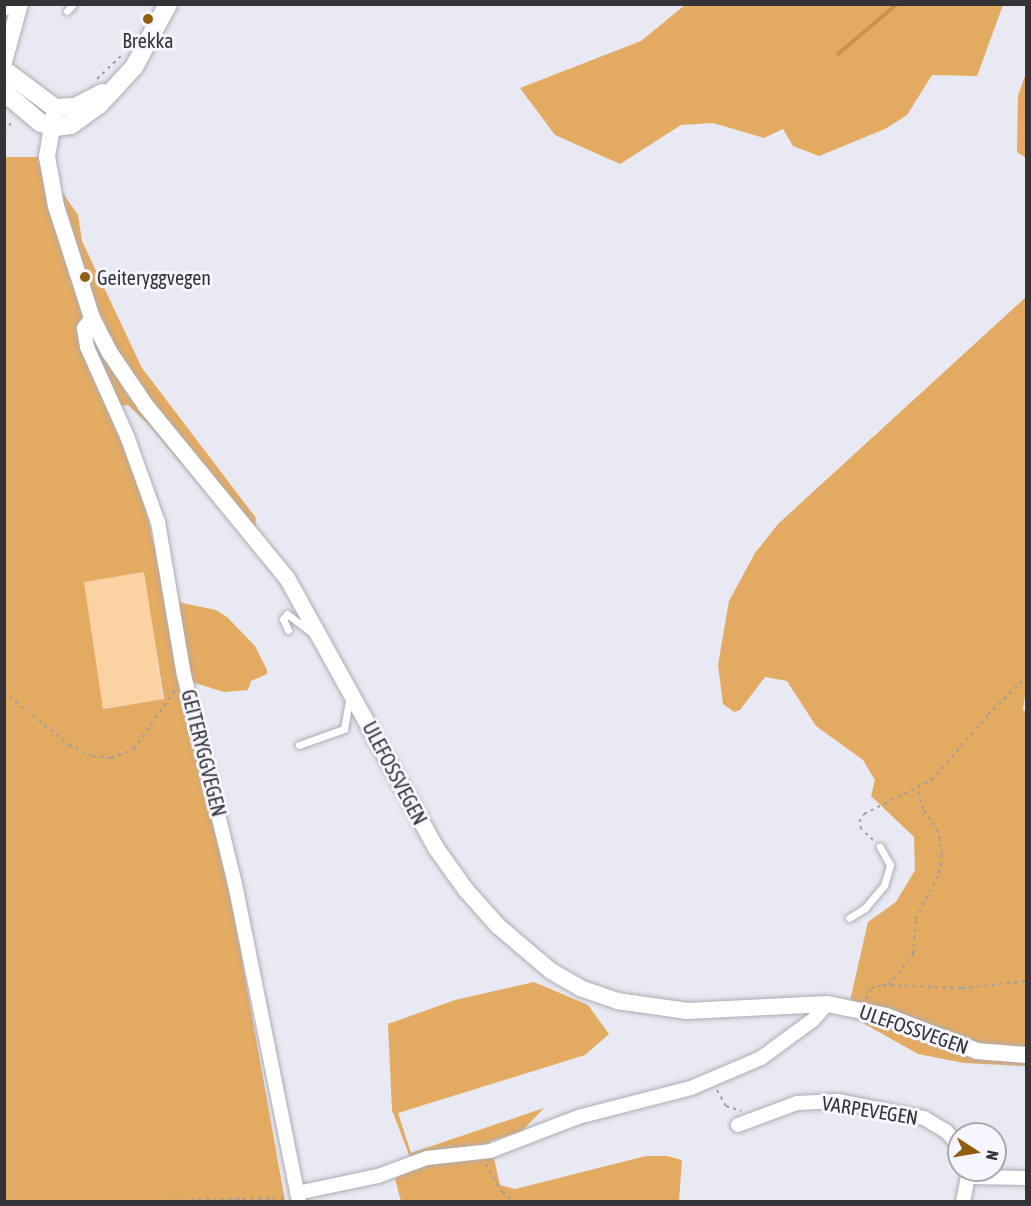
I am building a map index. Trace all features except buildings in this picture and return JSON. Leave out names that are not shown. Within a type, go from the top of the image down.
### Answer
[{"type":"main road","points":[[4,70],[55,108],[75,106],[143,55],[168,4]]},
{"type":"main road","points":[[4,92],[50,126],[80,120],[104,85]]},
{"type":"street","points":[[4,63],[20,4]]},
{"type":"street","name":"ULEFOSSVEGEN","points":[[55,108],[50,126],[48,171],[92,318],[134,390],[287,578],[320,633],[421,824],[449,867],[480,908],[551,971],[598,995],[663,1009],[827,1004],[862,1010],[977,1051],[1026,1055]]},
{"type":"street","name":"GEITERYGGVEGEN","points":[[92,318],[84,328],[87,347],[127,436],[158,522],[184,675],[236,884],[298,1197]]},
{"type":"street","points":[[298,1197],[378,1176],[427,1158],[480,1153],[578,1117],[711,1080],[745,1067],[776,1048],[820,1015],[827,1004]]},
{"type":"street","name":"VARPEVEGEN","points":[[738,1125],[764,1112],[812,1100],[865,1105],[924,1118],[947,1132]]},
{"type":"street","points":[[1007,1177],[1026,1178]]},
{"type":"street","points":[[963,1202],[967,1182]]},
{"type":"lane","points":[[67,11],[74,4]]},
{"type":"lane","points":[[288,630],[283,619],[286,614],[313,633],[320,633]]},
{"type":"lane","points":[[299,745],[344,729],[351,691]]},
{"type":"lane","points":[[849,918],[865,908],[884,885],[890,865],[887,854],[880,847]]},
{"type":"path","points":[[104,85],[127,50]]},
{"type":"path","points":[[4,131],[14,119],[22,117]]},
{"type":"path","points":[[4,692],[69,744],[93,756],[111,758],[134,749],[184,675]]},
{"type":"path","points":[[880,847],[861,828],[859,822],[864,814],[932,780],[1026,677]]},
{"type":"path","points":[[889,985],[914,954],[916,919],[939,873],[942,854],[938,832],[923,809],[918,787]]},
{"type":"path","points":[[862,1010],[872,988],[889,985],[962,988],[1026,981]]},
{"type":"path","points":[[711,1080],[726,1106],[764,1112]]},
{"type":"path","points":[[480,1153],[502,1192],[515,1202]]},
{"type":"path","points":[[100,1202],[298,1197]]},
{"type":"shaded area","points":[[685,5],[1003,5],[977,76],[932,75],[907,115],[885,129],[819,156],[793,146],[783,129],[764,138],[713,123],[681,125],[620,164],[555,135],[520,88],[641,41]]},
{"type":"shaded area","points":[[1026,73],[1026,158],[1017,152],[1018,96]]},
{"type":"shaded area","points":[[4,157],[38,157],[78,215],[82,241],[142,368],[256,518],[253,548],[148,424],[128,405],[106,407],[131,464],[147,514],[162,581],[169,593],[182,603],[216,610],[227,617],[255,646],[267,670],[267,674],[251,681],[248,690],[224,692],[192,682],[183,686],[182,694],[232,904],[285,1201],[5,1202]],"holes":[[[144,572],[164,699],[103,709],[84,582]]]},
{"type":"shaded area","points":[[1026,297],[1026,688],[1023,710],[1026,712],[1026,1066],[964,1063],[918,1054],[847,1014],[868,922],[896,902],[915,870],[914,837],[871,796],[875,780],[863,760],[816,726],[787,681],[765,677],[740,710],[734,712],[723,704],[718,665],[729,601],[755,553],[778,524]]},
{"type":"shaded area","points":[[145,572],[163,700],[101,709],[83,581]]},
{"type":"shaded area","points":[[534,982],[588,1005],[609,1034],[585,1055],[398,1113],[411,1153],[544,1108],[522,1131],[490,1141],[500,1185],[515,1189],[646,1156],[667,1156],[682,1160],[679,1201],[401,1201],[395,1179],[413,1165],[392,1110],[388,1024],[455,1000]]},
{"type":"waterway","points":[[838,54],[897,4]]},
{"type":"place","name":"Brekka","points":[[148,19]]},
{"type":"place","name":"Geiteryggvegen","points":[[85,277]]}]
